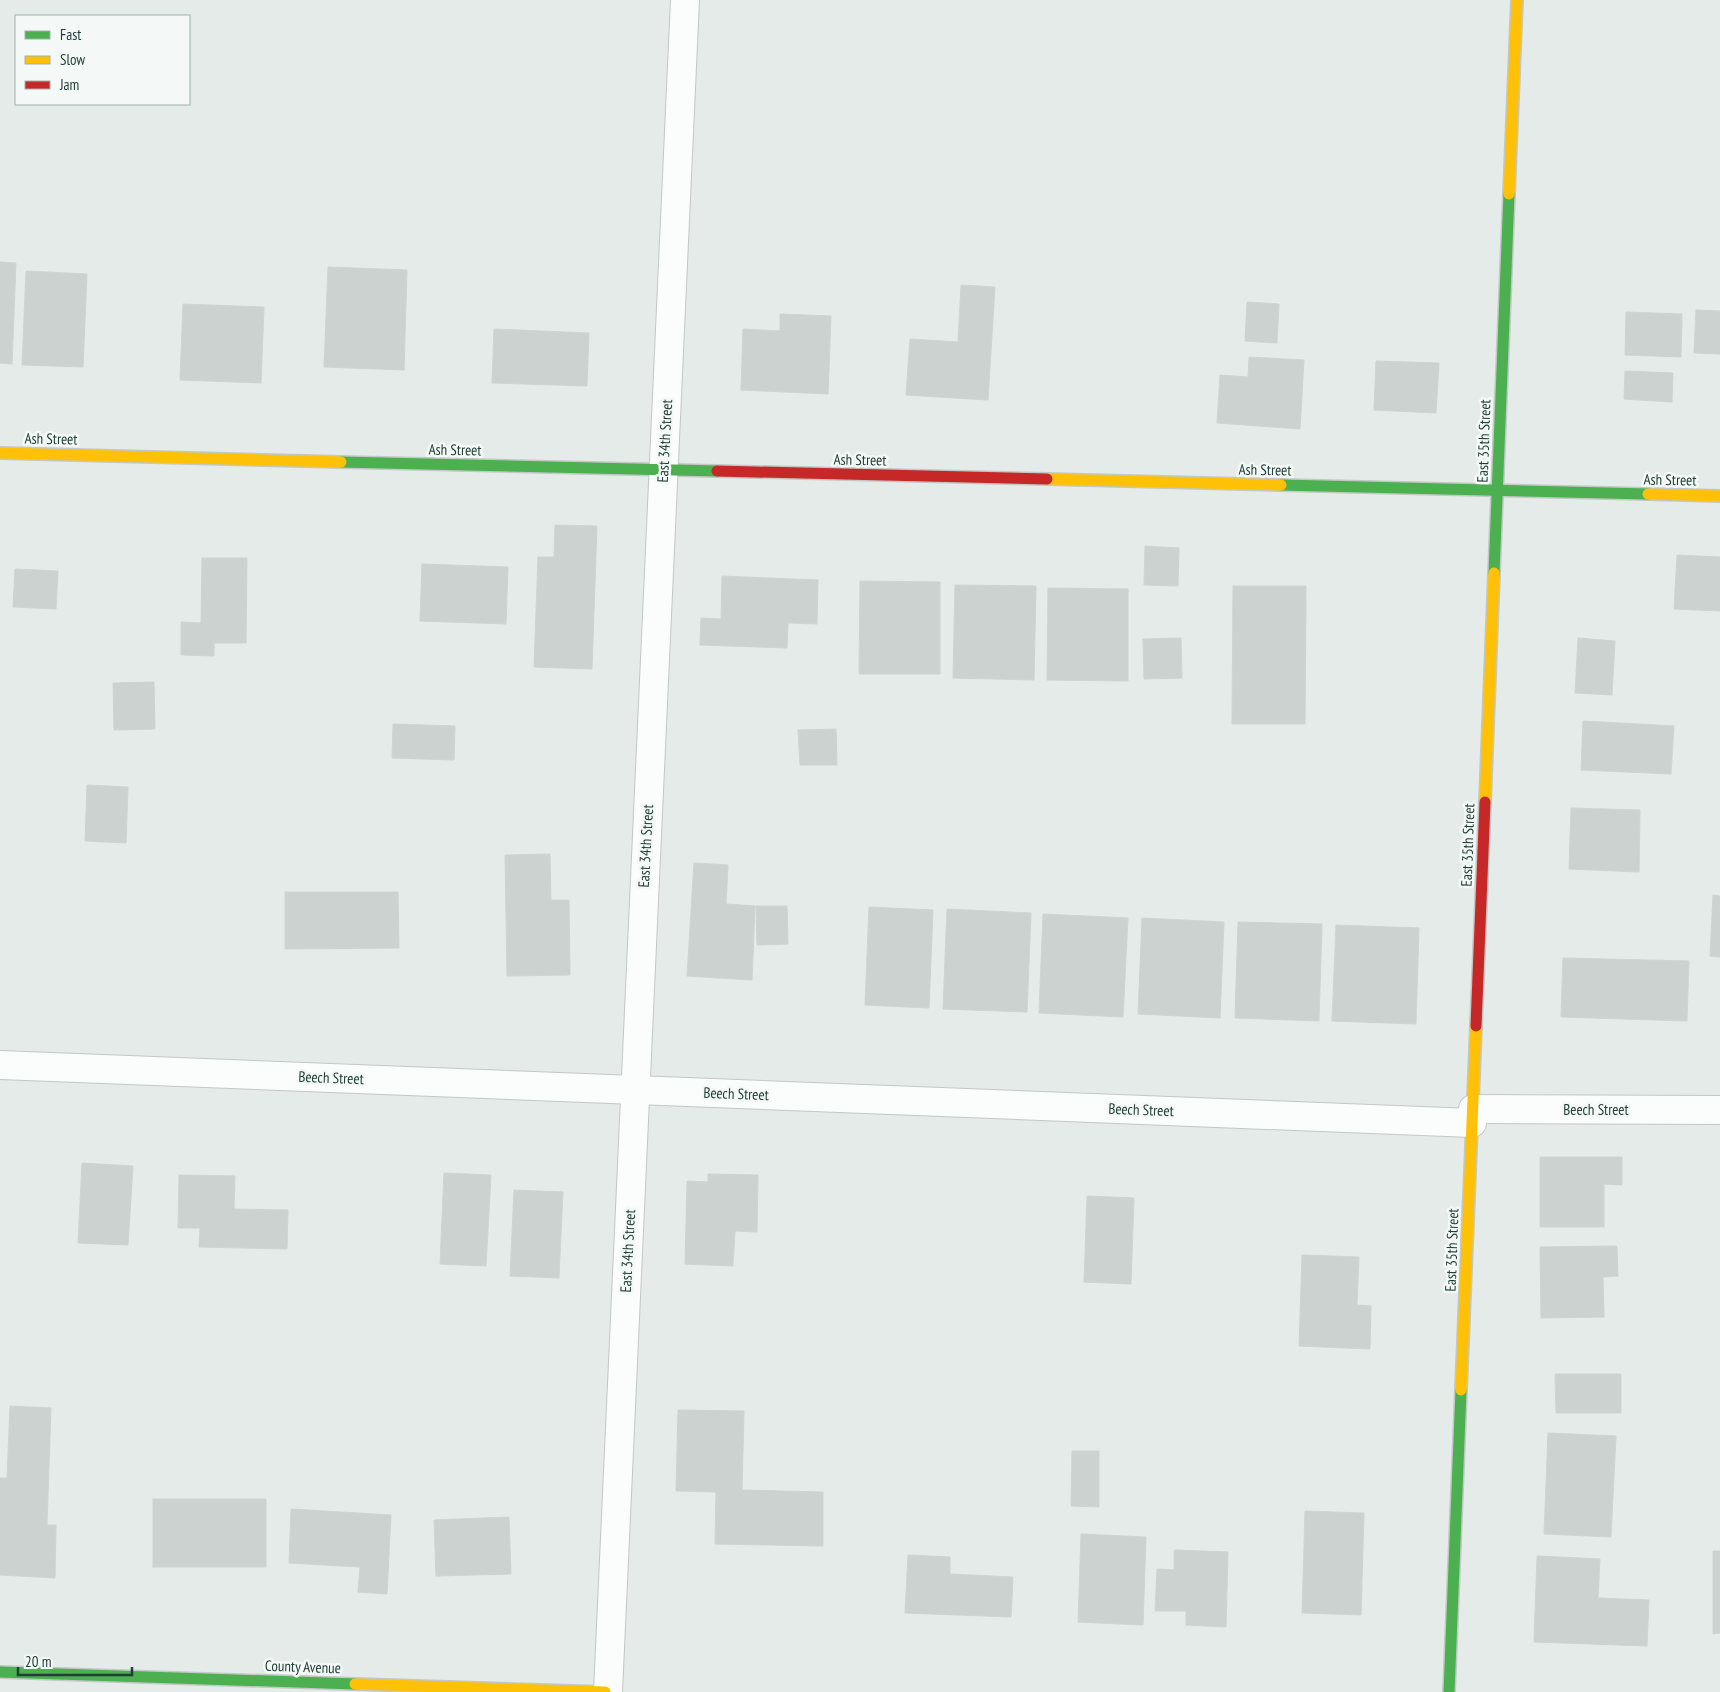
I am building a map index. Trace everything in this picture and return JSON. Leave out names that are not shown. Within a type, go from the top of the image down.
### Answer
[{"type":"street","name":"East 34th Street","points":[[606,1692],[685,0]]},
{"type":"street","name":"East 35th Street","points":[[1450,1692],[1517,0]]},
{"type":"street","name":"Ash Street","points":[[0,453],[1720,496]]},
{"type":"street","name":"Beech Street","points":[[0,1065],[635,1090],[1473,1116],[1720,1110]]},
{"type":"street","name":"County Avenue","points":[[0,1672],[606,1692]]},
{"type":"building","points":[[0,262],[16,263],[12,364],[0,363]]},
{"type":"building","points":[[328,267],[407,270],[404,370],[324,367]]},
{"type":"building","points":[[26,271],[87,274],[83,367],[22,365]]},
{"type":"building","points":[[961,285],[995,287],[988,400],[906,395],[910,339],[958,342]]},
{"type":"building","points":[[1247,302],[1279,304],[1277,343],[1245,341]]},
{"type":"building","points":[[183,304],[264,307],[261,383],[180,380]]},
{"type":"building","points":[[1696,310],[1720,311],[1720,354],[1694,353]]},
{"type":"building","points":[[1626,312],[1682,314],[1681,357],[1625,355]]},
{"type":"building","points":[[780,314],[831,316],[828,394],[741,390],[743,329],[780,331]]},
{"type":"building","points":[[494,329],[589,333],[587,386],[492,383]]},
{"type":"building","points":[[1249,357],[1304,360],[1300,429],[1217,423],[1220,375],[1248,377]]},
{"type":"building","points":[[1376,361],[1439,363],[1436,413],[1374,410]]},
{"type":"building","points":[[1625,371],[1673,373],[1672,402],[1624,399]]},
{"type":"building","points":[[555,525],[597,526],[592,669],[534,667],[538,557],[554,557]]},
{"type":"building","points":[[1145,546],[1179,548],[1178,586],[1144,585]]},
{"type":"building","points":[[1677,555],[1720,557],[1720,611],[1674,609]]},
{"type":"building","points":[[202,558],[247,558],[246,643],[214,643],[214,656],[181,655],[181,622],[201,623]]},
{"type":"building","points":[[422,564],[508,567],[506,624],[420,621]]},
{"type":"building","points":[[15,569],[58,571],[56,609],[13,607]]},
{"type":"building","points":[[722,576],[818,580],[817,624],[788,623],[787,648],[700,645],[701,618],[721,619]]},
{"type":"building","points":[[860,581],[940,582],[940,674],[859,674]]},
{"type":"building","points":[[955,585],[1036,586],[1034,680],[953,678]]},
{"type":"building","points":[[1233,586],[1306,586],[1305,724],[1232,724]]},
{"type":"building","points":[[1048,588],[1128,589],[1128,681],[1047,680]]},
{"type":"building","points":[[1181,638],[1182,678],[1144,679],[1143,639]]},
{"type":"building","points":[[1578,638],[1615,641],[1612,695],[1575,693]]},
{"type":"building","points":[[154,682],[155,729],[114,730],[113,683]]},
{"type":"building","points":[[1583,721],[1674,726],[1671,774],[1581,770]]},
{"type":"building","points":[[393,724],[455,726],[454,760],[392,758]]},
{"type":"building","points":[[836,729],[837,765],[800,765],[798,730]]},
{"type":"building","points":[[87,785],[128,787],[126,843],[85,841]]},
{"type":"building","points":[[1571,808],[1640,810],[1639,872],[1569,869]]},
{"type":"building","points":[[550,854],[551,900],[569,900],[570,975],[507,976],[505,855]]},
{"type":"building","points":[[694,863],[728,865],[726,904],[755,906],[752,980],[687,976]]},
{"type":"building","points":[[285,892],[398,892],[399,948],[285,949]]},
{"type":"building","points":[[1713,895],[1720,896],[1720,957],[1710,956]]},
{"type":"building","points":[[756,906],[787,906],[788,944],[757,945]]},
{"type":"building","points":[[869,907],[933,910],[929,1008],[865,1005]]},
{"type":"building","points":[[947,909],[1031,913],[1027,1012],[943,1009]]},
{"type":"building","points":[[1043,914],[1128,918],[1123,1017],[1039,1013]]},
{"type":"building","points":[[1142,918],[1224,922],[1220,1018],[1138,1014]]},
{"type":"building","points":[[1238,922],[1322,924],[1319,1021],[1235,1018]]},
{"type":"building","points":[[1336,925],[1419,928],[1416,1024],[1332,1021]]},
{"type":"building","points":[[1563,958],[1689,961],[1687,1021],[1561,1017]]},
{"type":"building","points":[[1540,1157],[1622,1157],[1622,1185],[1604,1184],[1604,1227],[1540,1227]]},
{"type":"building","points":[[82,1163],[133,1166],[128,1245],[78,1243]]},
{"type":"building","points":[[444,1173],[491,1175],[486,1266],[440,1264]]},
{"type":"building","points":[[708,1174],[758,1175],[757,1232],[735,1231],[733,1266],[685,1264],[687,1181],[708,1182]]},
{"type":"building","points":[[179,1175],[235,1176],[234,1209],[288,1210],[287,1249],[199,1247],[200,1228],[178,1228]]},
{"type":"building","points":[[514,1190],[563,1192],[559,1278],[510,1276]]},
{"type":"building","points":[[1087,1196],[1134,1198],[1131,1284],[1084,1282]]},
{"type":"building","points":[[1617,1246],[1618,1276],[1603,1277],[1604,1317],[1541,1318],[1540,1247]]},
{"type":"building","points":[[1302,1255],[1359,1257],[1357,1305],[1371,1306],[1370,1349],[1299,1346]]},
{"type":"building","points":[[1555,1374],[1621,1374],[1621,1413],[1556,1413]]},
{"type":"building","points":[[10,1406],[51,1408],[47,1525],[56,1525],[55,1578],[0,1575],[0,1478],[7,1478]]},
{"type":"building","points":[[678,1410],[744,1411],[742,1490],[823,1492],[823,1546],[715,1544],[716,1492],[676,1491]]},
{"type":"building","points":[[1548,1433],[1616,1436],[1611,1537],[1544,1534]]},
{"type":"building","points":[[1072,1451],[1099,1451],[1099,1507],[1071,1506]]},
{"type":"building","points":[[153,1499],[266,1499],[266,1567],[153,1567]]},
{"type":"building","points":[[291,1509],[391,1515],[387,1594],[358,1592],[360,1567],[289,1563]]},
{"type":"building","points":[[1305,1511],[1364,1513],[1361,1615],[1302,1613]]},
{"type":"building","points":[[509,1517],[511,1574],[436,1576],[434,1520]]},
{"type":"building","points":[[1081,1534],[1146,1537],[1143,1625],[1078,1622]]},
{"type":"building","points":[[1174,1550],[1228,1552],[1226,1627],[1186,1625],[1186,1611],[1155,1611],[1157,1569],[1174,1570]]},
{"type":"building","points":[[1713,1551],[1720,1551],[1720,1633],[1713,1634]]},
{"type":"building","points":[[908,1555],[950,1557],[950,1574],[1013,1577],[1011,1617],[905,1613]]},
{"type":"building","points":[[1537,1556],[1600,1559],[1598,1598],[1649,1600],[1647,1646],[1534,1642]]},
{"type":"traffic: fast","points":[[1494,573],[1509,194]]},
{"type":"traffic: fast","points":[[341,462],[717,471]]},
{"type":"traffic: fast","points":[[1281,485],[1648,494]]},
{"type":"traffic: fast","points":[[1449,1692],[1461,1390]]},
{"type":"traffic: fast","points":[[0,1672],[355,1684]]},
{"type":"traffic: slow","points":[[1509,194],[1517,0]]},
{"type":"traffic: slow","points":[[0,453],[341,462]]},
{"type":"traffic: slow","points":[[1047,479],[1281,485]]},
{"type":"traffic: slow","points":[[1648,494],[1720,496]]},
{"type":"traffic: slow","points":[[1485,802],[1494,573]]},
{"type":"traffic: slow","points":[[1461,1390],[1476,1026]]},
{"type":"traffic: slow","points":[[355,1684],[605,1692]]},
{"type":"traffic: jam","points":[[717,471],[1047,479]]},
{"type":"traffic: jam","points":[[1476,1026],[1485,802]]}]
